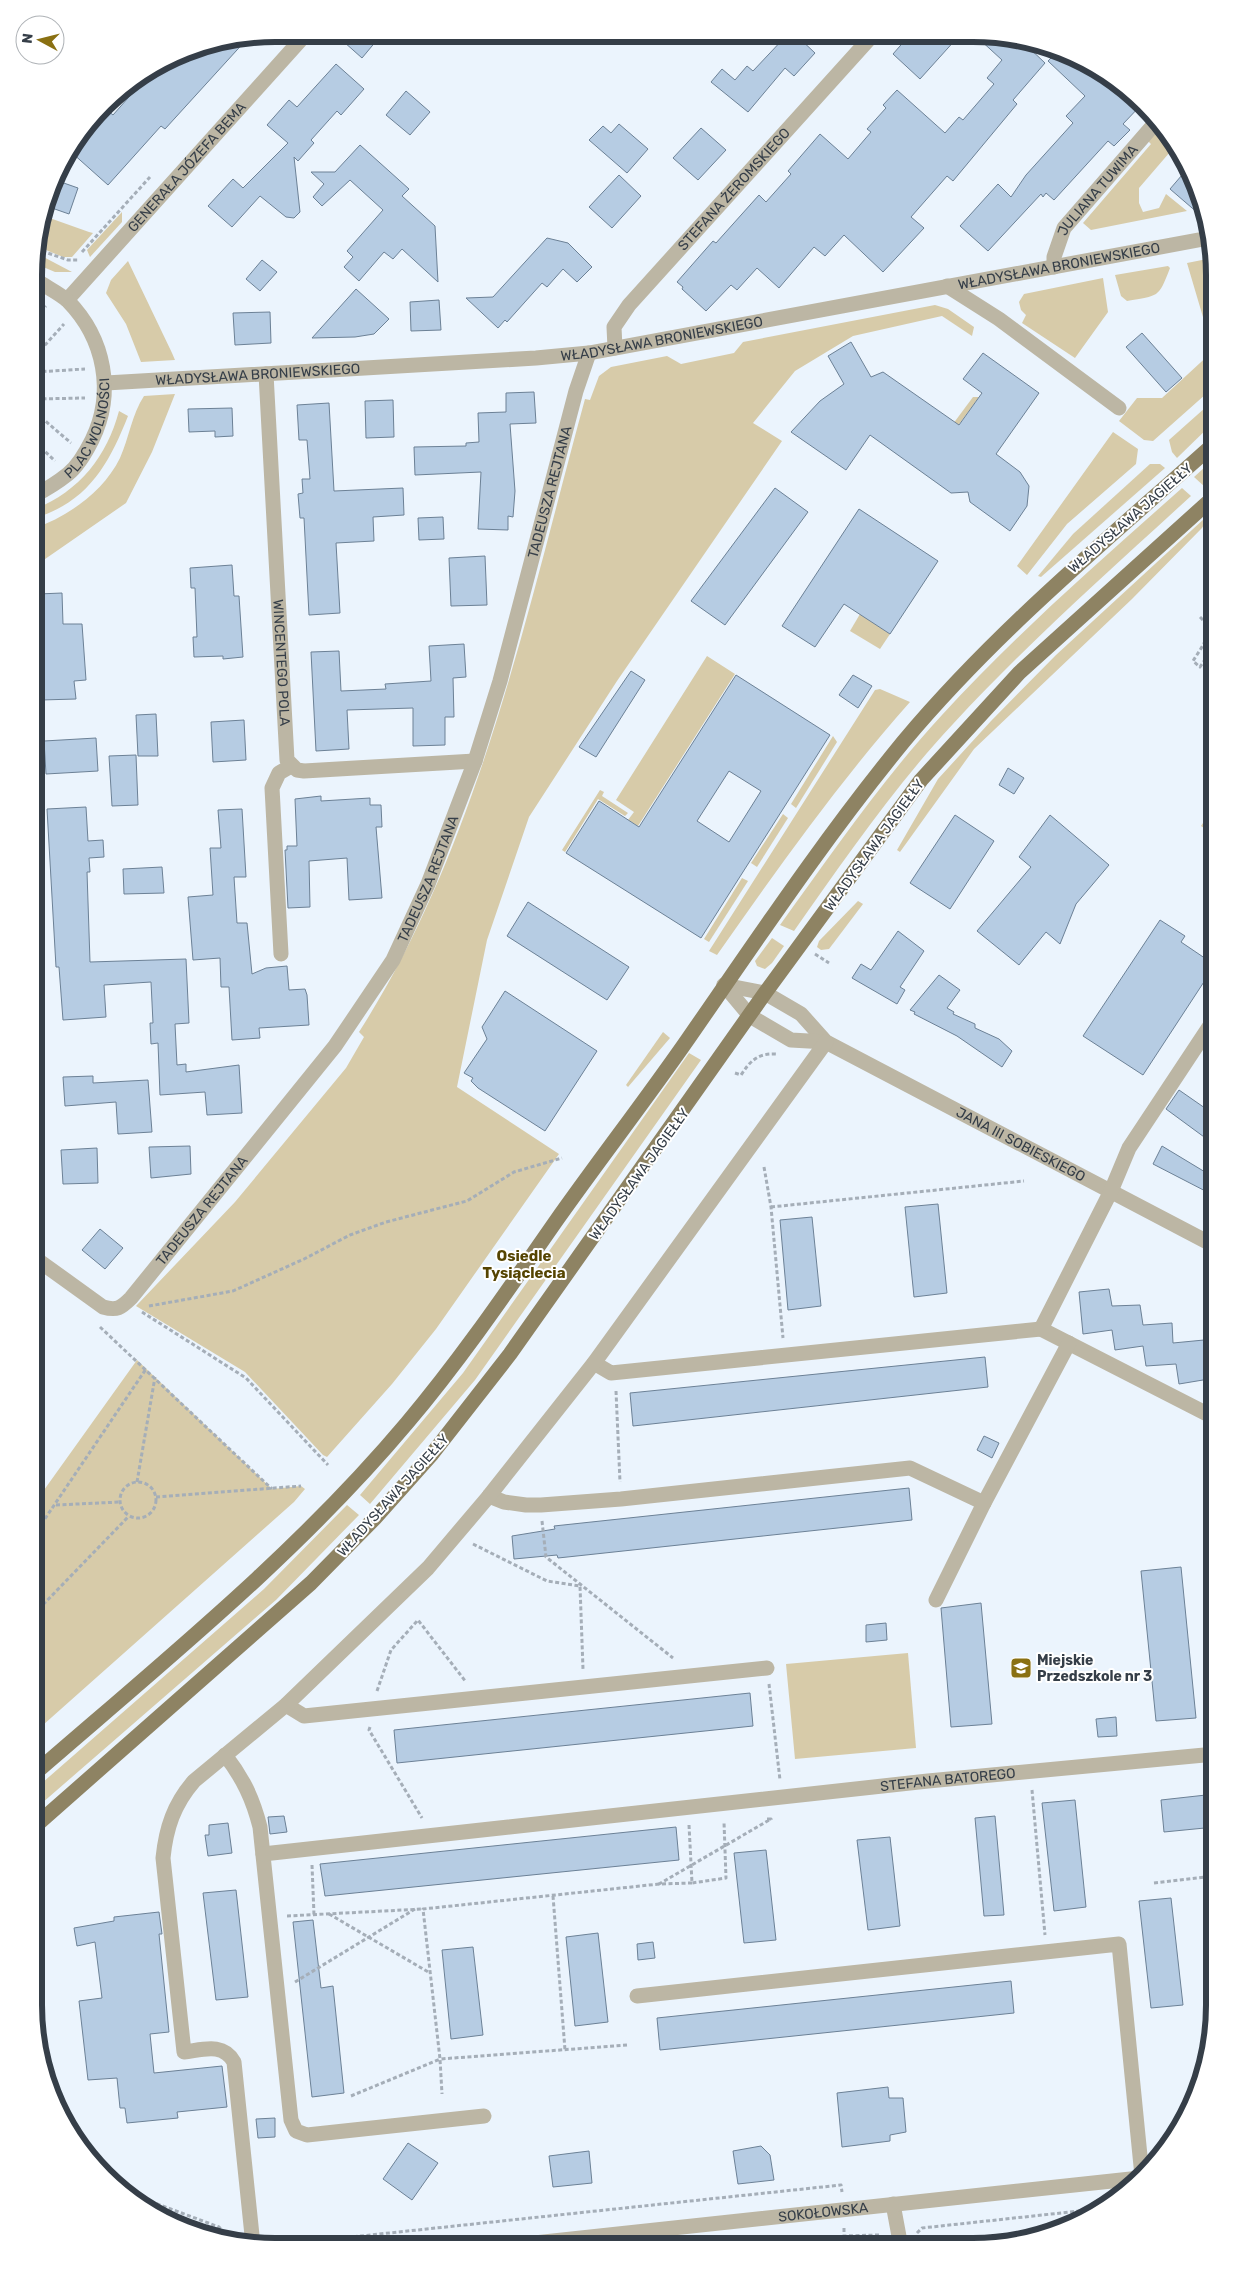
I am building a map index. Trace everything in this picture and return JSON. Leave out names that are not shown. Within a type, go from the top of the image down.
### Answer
[{"type":"main road","name":"WŁADYSŁAWA JAGIEŁŁY","points":[[42,1767],[273,1563],[327,1511],[405,1426],[478,1332],[840,823],[906,740],[940,700],[1035,602],[1206,451]]},
{"type":"main road","name":"WŁADYSŁAWA JAGIEŁŁY","points":[[42,1820],[311,1583],[401,1490],[474,1404],[505,1362],[765,993],[921,780],[966,728],[1019,673],[1206,504]]},
{"type":"street","name":"GENERAŁA JÓZEFA BEMA","points":[[67,300],[299,42]]},
{"type":"street","name":"STEFANA ŻEROMSKIEGO","points":[[615,348],[614,327],[629,305],[866,42]]},
{"type":"street","name":"JULIANA TUWIMA","points":[[1054,267],[1054,257],[1064,228],[1152,126]]},
{"type":"street","name":"WŁADYSŁAWA BRONIEWSKIEGO","points":[[106,383],[536,358],[589,352],[1204,239]]},
{"type":"street","name":"PLAC WOLNOŚCI","points":[[42,284],[67,300],[89,327],[99,351],[106,383],[105,404],[100,424],[86,451],[69,473],[42,490]]},
{"type":"street","points":[[947,286],[986,310],[1119,408]]},
{"type":"street","name":"TADEUSZA REJTANA","points":[[42,1263],[102,1307],[113,1310],[120,1308],[131,1298],[335,1046],[393,960],[428,884],[475,761],[500,681],[576,391],[589,352]]},
{"type":"street","name":"WINCENTEGO POLA","points":[[266,374],[287,760],[291,766]]},
{"type":"street","points":[[281,954],[272,788],[279,773],[291,766],[304,771],[475,761]]},
{"type":"street","name":"JANA III SOBIESKIEGO","points":[[724,985],[765,993],[801,1014],[826,1042],[1206,1241]]},
{"type":"street","name":"JANA III SOBIESKIEGO","points":[[724,985],[750,1016],[791,1040],[826,1042]]},
{"type":"street","points":[[1041,1329],[1111,1191],[1130,1148],[1206,1032]]},
{"type":"street","points":[[252,2237],[234,2062],[226,2052],[216,2048],[184,2052],[163,1858],[166,1833],[178,1802],[194,1782],[286,1705],[428,1568],[489,1496],[594,1362],[826,1042]]},
{"type":"street","points":[[594,1362],[611,1373],[615,1373],[1041,1329],[1206,1413]]},
{"type":"street","points":[[936,1600],[984,1503],[1069,1343]]},
{"type":"street","points":[[489,1496],[511,1503],[541,1505],[621,1499],[910,1468],[984,1503]]},
{"type":"street","points":[[286,1705],[304,1716],[767,1668]]},
{"type":"street","points":[[225,1755],[240,1774],[253,1799],[260,1828],[291,2120],[296,2131],[307,2135],[484,2116]]},
{"type":"street","name":"STEFANA BATOREGO","points":[[263,1854],[433,1836],[686,1813],[782,1798],[928,1781],[1206,1755]]},
{"type":"street","points":[[637,1996],[1119,1944],[1140,2168]]},
{"type":"street","name":"SOKOŁOWSKA","points":[[579,2238],[1130,2178]]},
{"type":"street","points":[[892,2204],[899,2238]]},
{"type":"path","points":[[44,252],[57,258],[71,261],[77,259],[84,263]]},
{"type":"path","points":[[42,302],[53,310]]},
{"type":"path","points":[[42,309],[47,304]]},
{"type":"path","points":[[59,317],[71,330]]},
{"type":"path","points":[[42,348],[65,323]]},
{"type":"path","points":[[42,372],[88,368],[89,377]]},
{"type":"path","points":[[88,406],[90,393]]},
{"type":"path","points":[[42,399],[89,398]]},
{"type":"path","points":[[42,418],[72,443]]},
{"type":"path","points":[[42,449],[55,461]]},
{"type":"path","points":[[1200,617],[1206,622]]},
{"type":"path","points":[[1206,639],[1193,661],[1200,667],[1206,658]]},
{"type":"path","points":[[810,951],[829,963]]},
{"type":"path","points":[[736,1072],[741,1076],[749,1064],[757,1057],[771,1054]]},
{"type":"path","points":[[143,1307],[233,1291],[350,1236],[386,1222],[467,1201],[514,1172],[562,1158]]},
{"type":"path","points":[[764,1167],[771,1207],[785,1355]]},
{"type":"path","points":[[771,1207],[1024,1180]]},
{"type":"path","points":[[135,1308],[246,1378],[328,1465]]},
{"type":"path","points":[[96,1324],[272,1489]]},
{"type":"path","points":[[42,1524],[146,1369]]},
{"type":"path","points":[[615,1373],[621,1499]]},
{"type":"path","points":[[137,1482],[155,1378]]},
{"type":"path","points":[[137,1482],[148,1484],[156,1497],[156,1503],[151,1514],[140,1518],[129,1516],[120,1502],[120,1496],[126,1486],[137,1482]]},
{"type":"path","points":[[156,1497],[301,1486]]},
{"type":"path","points":[[55,1505],[120,1502]]},
{"type":"path","points":[[541,1505],[546,1557],[695,1676]]},
{"type":"path","points":[[42,1606],[129,1516]]},
{"type":"path","points":[[470,1542],[547,1581],[580,1586]]},
{"type":"path","points":[[580,1586],[584,1687]]},
{"type":"path","points":[[433,1836],[369,1730],[391,1650],[418,1620],[479,1698]]},
{"type":"path","points":[[767,1668],[782,1798]]},
{"type":"path","points":[[1023,1791],[1033,1790],[1046,1952]]},
{"type":"path","points":[[686,1813],[692,1883]]},
{"type":"path","points":[[270,1917],[423,1909],[659,1884],[692,1883],[726,1878],[724,1816]]},
{"type":"path","points":[[659,1884],[777,1817]]},
{"type":"path","points":[[762,1818],[771,1819]]},
{"type":"path","points":[[311,1849],[314,1914]]},
{"type":"path","points":[[1154,1883],[1206,1877]]},
{"type":"path","points":[[552,1896],[565,2050]]},
{"type":"path","points":[[278,1993],[415,1909]]},
{"type":"path","points":[[423,1909],[442,2094]]},
{"type":"path","points":[[328,1914],[430,1973]]},
{"type":"path","points":[[351,2096],[440,2060],[627,2045]]},
{"type":"path","points":[[342,2238],[842,2185]]},
{"type":"path","points":[[149,2201],[218,2227],[223,2233]]},
{"type":"path","points":[[916,2235],[922,2228],[1083,2211]]},
{"type":"path","points":[[844,2225],[844,2236],[878,2234],[882,2238]]},
{"type":"shaded area","points":[[1156,131],[1170,152],[1139,188],[1139,203],[1143,212],[1159,208],[1166,194],[1187,211],[1091,230],[1083,223],[1151,144],[1148,141]]},
{"type":"shaded area","points":[[122,212],[122,222],[90,257],[87,250]]},
{"type":"shaded area","points":[[49,218],[93,233],[72,257],[63,257],[44,249]]},
{"type":"shaded area","points":[[43,257],[72,272],[55,272],[43,267]]},
{"type":"shaded area","points":[[1206,259],[1206,327],[1187,263]]},
{"type":"shaded area","points":[[128,261],[175,360],[141,362],[126,324],[106,293],[111,280]]},
{"type":"shaded area","points":[[1168,266],[1170,268],[1163,285],[1156,294],[1146,298],[1127,301],[1121,296],[1115,275]]},
{"type":"shaded area","points":[[1103,278],[1108,312],[1075,358],[1022,323],[1026,315],[1021,310],[1019,302],[1024,294]]},
{"type":"shaded area","points":[[935,305],[948,309],[974,327],[972,336],[942,316],[853,336],[795,371],[753,423],[782,441],[617,681],[529,817],[487,940],[457,1087],[559,1154],[436,1329],[392,1384],[327,1457],[323,1455],[245,1372],[136,1306],[235,1202],[346,1068],[364,1037],[359,1032],[401,960],[437,884],[468,805],[520,643],[585,399],[590,400],[599,376],[611,367],[667,356],[681,364],[734,353],[743,342]]},
{"type":"shaded area","points":[[1206,357],[1206,394],[1153,441],[1144,440],[1119,421],[1137,398],[1162,398]]},
{"type":"shaded area","points":[[175,394],[152,452],[126,503],[42,561],[42,525],[73,509],[105,481],[120,458],[136,410],[144,396]]},
{"type":"shaded area","points":[[973,397],[979,397],[954,431],[950,428]]},
{"type":"shaded area","points":[[1206,407],[1206,430],[1177,458],[1172,452],[1169,440]]},
{"type":"shaded area","points":[[119,411],[128,416],[113,450],[94,479],[69,502],[42,515],[42,506],[65,492],[89,470],[99,457],[114,427]]},
{"type":"shaded area","points":[[1113,432],[1138,449],[1136,464],[1067,524],[1027,575],[1017,566]]},
{"type":"shaded area","points":[[1150,464],[1160,464],[1165,468],[1041,577],[1038,576],[1073,534]]},
{"type":"shaded area","points":[[1206,466],[1206,486],[1194,477]]},
{"type":"shaded area","points":[[1182,488],[1191,496],[1040,636],[981,694],[931,748],[870,824],[794,931],[780,925],[878,791],[942,715],[1029,626]]},
{"type":"shaded area","points":[[1206,519],[1202,528],[1132,599],[974,749],[900,852],[897,850],[938,779],[991,721],[1056,655]]},
{"type":"shaded area","points":[[860,614],[890,634],[880,649],[850,631]]},
{"type":"shaded area","points":[[707,656],[735,674],[638,826],[628,820],[634,812],[616,800]]},
{"type":"shaded area","points":[[880,689],[910,702],[834,794],[717,955],[709,951],[875,690]]},
{"type":"shaded area","points":[[833,736],[837,742],[796,808],[791,804]]},
{"type":"shaded area","points":[[600,790],[604,792],[602,796],[628,813],[625,816],[598,799],[565,852],[562,850]]},
{"type":"shaded area","points":[[783,814],[788,818],[757,867],[751,863]]},
{"type":"shaded area","points":[[1206,818],[1206,829],[1201,826]]},
{"type":"shaded area","points":[[742,878],[748,881],[709,942],[704,939]]},
{"type":"shaded area","points":[[858,901],[863,904],[829,949],[821,950],[817,947],[819,941]]},
{"type":"shaded area","points":[[772,938],[784,946],[772,963],[765,969],[757,966],[755,961]]},
{"type":"shaded area","points":[[663,1032],[670,1038],[628,1087],[626,1085]]},
{"type":"shaded area","points":[[689,1053],[701,1060],[475,1380],[370,1504],[360,1495],[463,1373]]},
{"type":"shaded area","points":[[137,1360],[272,1489],[301,1486],[305,1489],[294,1502],[42,1726],[42,1493]]},
{"type":"shaded area","points":[[347,1505],[359,1515],[276,1600],[42,1803],[42,1783],[264,1589]]},
{"type":"shaded area","points":[[908,1653],[916,1748],[795,1759],[786,1664]]},
{"type":"building","points":[[344,42],[375,42],[362,58]]},
{"type":"building","points":[[780,42],[803,42],[815,53],[794,76],[785,68],[748,112],[711,82],[722,69],[735,80],[747,66],[753,71]]},
{"type":"building","points":[[904,42],[953,42],[920,79],[893,54]]},
{"type":"building","points":[[983,43],[1004,44],[1031,49],[1045,63],[1013,100],[1017,104],[953,181],[947,176],[911,217],[924,228],[883,272],[844,235],[825,256],[814,247],[779,288],[757,268],[737,290],[731,285],[706,311],[677,282],[713,241],[716,243],[759,195],[766,202],[791,174],[788,171],[820,134],[848,159],[871,132],[867,129],[886,108],[883,105],[897,90],[945,133],[959,117],[963,120],[994,84],[987,78],[1002,60]]},
{"type":"building","points":[[242,45],[165,129],[161,126],[108,185],[76,156],[100,122],[110,112],[113,115],[134,91],[159,74],[200,55]]},
{"type":"building","points":[[1053,56],[1090,74],[1127,100],[1137,110],[1123,124],[1130,130],[1114,146],[1108,141],[1054,200],[1046,193],[1043,197],[1041,194],[988,251],[960,226],[998,184],[1011,197],[1026,175],[1073,123],[1066,116],[1085,96],[1048,61]]},
{"type":"building","points":[[336,64],[364,89],[341,115],[337,111],[311,140],[314,143],[298,161],[294,157],[300,212],[294,218],[286,217],[260,196],[232,227],[208,206],[233,179],[243,188],[288,143],[267,125],[289,100],[297,107]]},
{"type":"building","points":[[406,91],[430,112],[410,135],[386,115]]},
{"type":"building","points":[[619,124],[648,149],[627,173],[589,140],[603,126],[611,133]]},
{"type":"building","points":[[701,128],[726,150],[698,180],[673,158]]},
{"type":"building","points":[[360,145],[409,189],[402,196],[435,226],[438,282],[402,249],[393,259],[384,252],[359,281],[344,267],[353,257],[347,251],[383,210],[350,180],[322,206],[313,197],[324,184],[311,172],[335,172]]},
{"type":"building","points":[[1183,174],[1199,214],[1170,189]]},
{"type":"building","points":[[619,175],[641,196],[612,228],[589,207]]},
{"type":"building","points":[[62,182],[78,188],[69,214],[52,208]]},
{"type":"building","points":[[547,238],[568,243],[592,267],[577,282],[563,269],[547,287],[542,283],[507,322],[505,320],[498,328],[466,298],[493,297]]},
{"type":"building","points":[[262,260],[277,272],[260,291],[246,279]]},
{"type":"building","points":[[356,289],[389,319],[374,334],[355,337],[312,338]]},
{"type":"building","points":[[439,300],[441,330],[411,331],[410,302]]},
{"type":"building","points":[[270,312],[271,343],[235,345],[233,313]]},
{"type":"building","points":[[1142,333],[1182,378],[1166,392],[1126,347]]},
{"type":"building","points":[[851,342],[871,377],[883,372],[959,425],[982,393],[963,379],[983,353],[1039,393],[996,454],[1020,472],[1029,486],[1027,506],[1010,531],[970,502],[968,492],[951,493],[870,435],[846,470],[791,432],[820,401],[844,384],[828,356]]},
{"type":"building","points":[[534,392],[536,423],[510,424],[515,491],[513,517],[508,516],[508,530],[478,529],[481,472],[415,475],[414,447],[466,446],[466,443],[479,442],[478,413],[506,412],[506,393]]},
{"type":"building","points":[[393,400],[394,437],[366,438],[365,401]]},
{"type":"building","points":[[329,403],[334,491],[403,488],[404,515],[373,517],[374,541],[336,543],[340,613],[309,615],[304,518],[300,518],[298,494],[303,493],[302,479],[310,479],[307,440],[299,440],[297,405]]},
{"type":"building","points":[[232,408],[233,436],[215,437],[215,431],[189,432],[188,409]]},
{"type":"building","points":[[775,488],[808,512],[725,625],[691,601]]},
{"type":"building","points":[[859,509],[938,561],[890,634],[844,604],[815,647],[782,626]]},
{"type":"building","points":[[443,517],[444,539],[419,540],[418,518]]},
{"type":"building","points":[[485,556],[487,605],[451,606],[449,558]]},
{"type":"building","points":[[232,565],[234,596],[239,596],[243,657],[223,659],[223,656],[194,657],[193,637],[197,637],[195,588],[191,588],[190,568]]},
{"type":"building","points":[[62,593],[63,624],[82,624],[86,680],[74,681],[76,699],[42,700],[42,594]]},
{"type":"building","points":[[464,644],[466,677],[453,678],[454,717],[445,717],[445,745],[413,746],[413,708],[347,710],[349,749],[316,751],[311,652],[339,651],[341,691],[386,689],[385,684],[431,681],[429,646]]},
{"type":"building","points":[[631,671],[645,680],[596,757],[579,747]]},
{"type":"building","points":[[736,675],[830,735],[701,938],[566,853],[599,801],[639,827]],"holes":[[[729,771],[761,791],[729,842],[697,821]]]},
{"type":"building","points":[[853,675],[872,686],[858,708],[839,695]]},
{"type":"building","points":[[156,714],[158,756],[138,756],[136,715]]},
{"type":"building","points":[[244,720],[246,760],[213,762],[211,722]]},
{"type":"building","points":[[96,738],[98,771],[46,774],[44,741]]},
{"type":"building","points":[[136,755],[138,805],[112,806],[109,756]]},
{"type":"building","points":[[1008,768],[1024,778],[1014,794],[999,785]]},
{"type":"building","points":[[321,796],[321,801],[370,798],[370,805],[381,805],[382,827],[376,827],[382,898],[349,900],[347,858],[309,861],[310,907],[288,908],[285,850],[287,850],[287,846],[297,846],[295,799]]},
{"type":"building","points":[[86,807],[88,841],[103,840],[104,857],[89,858],[90,872],[87,872],[90,962],[186,959],[189,1023],[175,1024],[177,1065],[186,1064],[186,1072],[239,1065],[242,1113],[207,1115],[205,1092],[160,1095],[158,1043],[151,1044],[150,1023],[153,1023],[151,982],[104,985],[106,1017],[63,1020],[59,967],[56,967],[47,809]]},
{"type":"building","points":[[242,809],[246,877],[234,877],[237,923],[247,923],[252,974],[266,968],[287,966],[289,990],[305,989],[309,1025],[259,1028],[260,1038],[232,1040],[229,987],[221,987],[220,958],[193,960],[188,897],[213,895],[210,848],[221,848],[218,810]]},
{"type":"building","points":[[955,815],[994,841],[950,909],[910,883]]},
{"type":"building","points":[[1050,815],[1109,865],[1076,904],[1060,944],[1046,932],[1019,965],[977,931],[1031,867],[1019,857]]},
{"type":"building","points":[[162,867],[164,893],[124,894],[123,869]]},
{"type":"building","points":[[528,902],[629,967],[607,1000],[507,936]]},
{"type":"building","points":[[1160,920],[1185,936],[1181,942],[1206,959],[1206,979],[1143,1075],[1083,1036]]},
{"type":"building","points":[[898,931],[924,951],[900,987],[905,990],[897,1004],[852,978],[861,964],[871,970]]},
{"type":"building","points":[[939,975],[960,990],[947,1008],[954,1012],[953,1014],[975,1024],[975,1028],[999,1039],[1012,1051],[1002,1067],[957,1036],[914,1014],[915,1012],[910,1010]]},
{"type":"building","points":[[505,991],[597,1051],[545,1131],[478,1088],[471,1081],[473,1078],[464,1073],[487,1039],[482,1027]]},
{"type":"building","points":[[93,1076],[93,1083],[148,1080],[152,1132],[118,1134],[116,1102],[65,1106],[63,1077]]},
{"type":"building","points":[[1179,1090],[1206,1109],[1206,1138],[1166,1109]]},
{"type":"building","points":[[190,1146],[191,1174],[151,1178],[149,1147]]},
{"type":"building","points":[[1162,1146],[1206,1173],[1206,1191],[1153,1164]]},
{"type":"building","points":[[97,1148],[98,1183],[63,1184],[61,1150]]},
{"type":"building","points":[[938,1204],[947,1293],[914,1297],[905,1207]]},
{"type":"building","points":[[812,1217],[821,1306],[788,1310],[780,1220]]},
{"type":"building","points":[[100,1229],[123,1248],[105,1269],[82,1250]]},
{"type":"building","points":[[1109,1289],[1112,1306],[1140,1305],[1143,1325],[1172,1323],[1173,1343],[1204,1340],[1206,1380],[1179,1384],[1176,1364],[1146,1366],[1143,1346],[1115,1350],[1112,1330],[1083,1334],[1079,1292]]},
{"type":"building","points":[[985,1357],[988,1387],[633,1426],[630,1393]]},
{"type":"building","points":[[984,1436],[999,1443],[992,1458],[977,1450]]},
{"type":"building","points":[[909,1488],[912,1520],[558,1558],[557,1555],[514,1559],[512,1536],[555,1529],[554,1526]]},
{"type":"building","points":[[1181,1567],[1196,1718],[1156,1721],[1141,1571]]},
{"type":"building","points":[[981,1603],[992,1724],[951,1727],[941,1608]]},
{"type":"building","points":[[886,1623],[887,1640],[866,1642],[866,1625]]},
{"type":"building","points":[[750,1693],[753,1726],[397,1763],[394,1730]]},
{"type":"building","points":[[1116,1717],[1117,1736],[1098,1737],[1096,1719]]},
{"type":"building","points":[[1206,1795],[1206,1828],[1164,1832],[1161,1800]]},
{"type":"building","points":[[1075,1800],[1086,1907],[1054,1911],[1042,1803]]},
{"type":"building","points":[[284,1816],[287,1832],[270,1834],[268,1817]]},
{"type":"building","points":[[995,1816],[1004,1915],[984,1916],[975,1818]]},
{"type":"building","points":[[228,1823],[232,1853],[208,1856],[205,1835],[209,1835],[209,1825]]},
{"type":"building","points":[[676,1827],[679,1860],[325,1896],[320,1864]]},
{"type":"building","points":[[890,1837],[900,1926],[868,1930],[857,1840]]},
{"type":"building","points":[[766,1850],[776,1940],[744,1943],[734,1853]]},
{"type":"building","points":[[236,1890],[248,1997],[216,2000],[203,1893]]},
{"type":"building","points":[[1171,1898],[1183,2005],[1151,2008],[1139,1901]]},
{"type":"building","points":[[159,1912],[162,1934],[159,1934],[169,2032],[150,2034],[154,2073],[222,2066],[227,2107],[177,2112],[178,2118],[127,2123],[125,2108],[120,2108],[117,2078],[88,2080],[79,2001],[102,1998],[95,1942],[77,1946],[74,1928],[114,1921],[114,1917]]},
{"type":"building","points":[[313,1920],[321,1988],[333,1986],[344,2093],[312,2097],[293,1922]]},
{"type":"building","points":[[598,1933],[608,2022],[575,2026],[566,1937]]},
{"type":"building","points":[[653,1942],[655,1958],[638,1960],[637,1944]]},
{"type":"building","points":[[473,1947],[483,2035],[451,2039],[442,1950]]},
{"type":"building","points":[[1011,1981],[1014,2013],[660,2050],[657,2018]]},
{"type":"building","points":[[888,2087],[889,2098],[903,2098],[906,2132],[890,2135],[890,2141],[842,2147],[837,2093]]},
{"type":"building","points":[[275,2118],[275,2137],[258,2138],[256,2119]]},
{"type":"building","points":[[408,2143],[438,2163],[412,2200],[383,2179]]},
{"type":"building","points":[[761,2146],[770,2155],[774,2180],[738,2184],[733,2151]]},
{"type":"building","points":[[589,2151],[592,2183],[553,2187],[549,2156]]},
{"type":"place","name":"Miejskie Przedszkole nr 3","points":[[1021,1668]]},
{"type":"district","name":"Osiedle Tysiąclecia","points":[[524,1264]]}]
